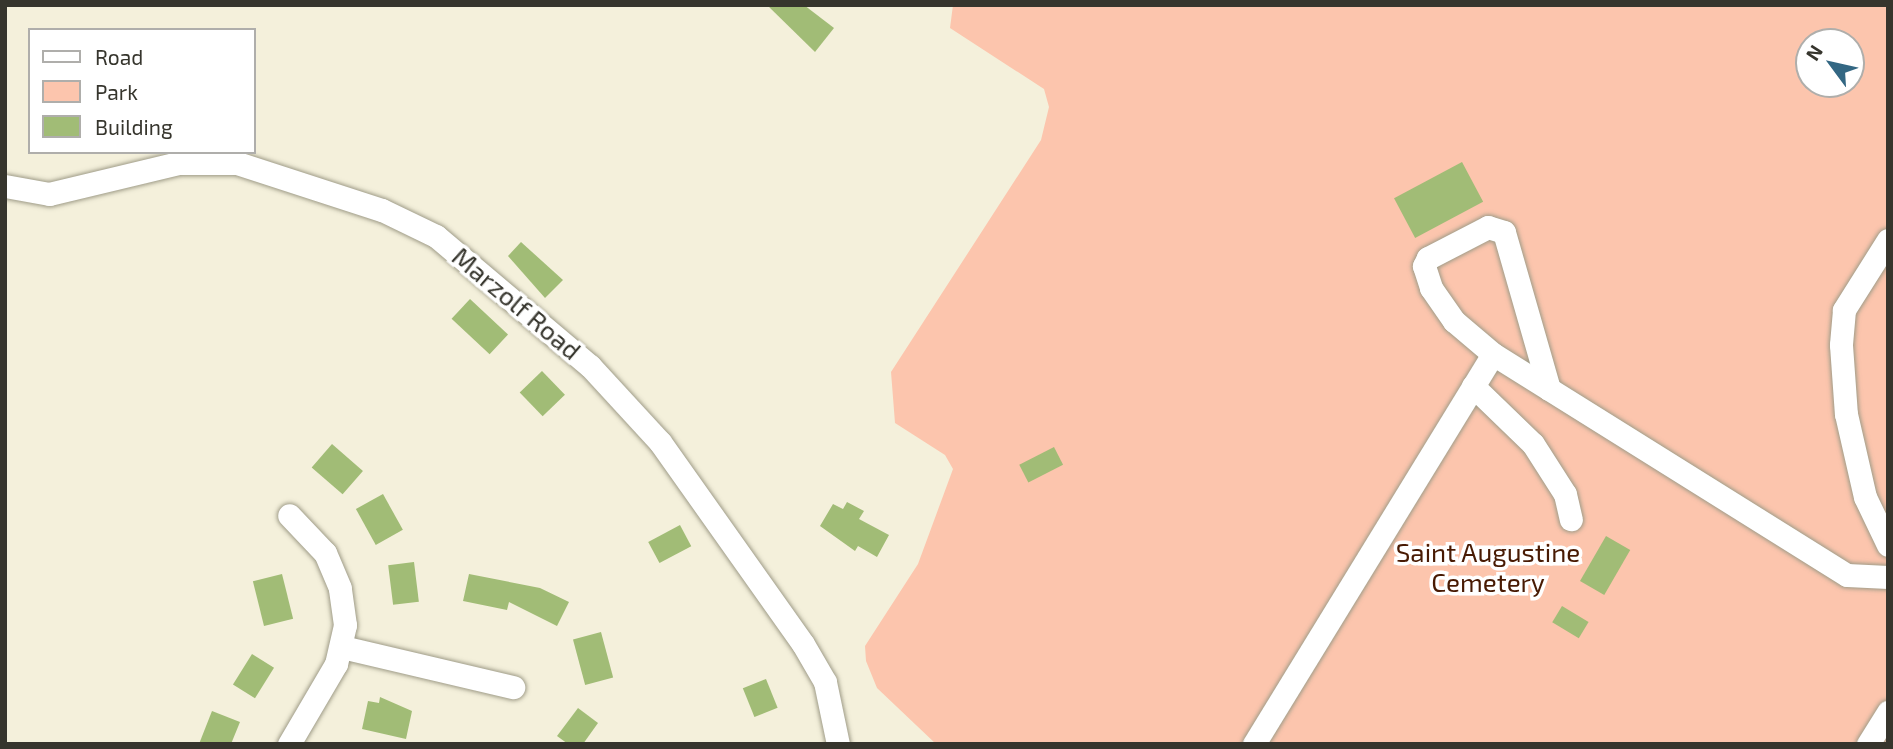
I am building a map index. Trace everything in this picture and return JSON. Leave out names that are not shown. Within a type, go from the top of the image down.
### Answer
[{"type":"street","name":"Marzolf Road","points":[[5,186],[50,194],[177,163],[237,163],[382,210],[436,236],[590,366],[660,442],[814,663],[835,709],[838,744]]},
{"type":"street","points":[[1549,389],[1504,232],[1488,227],[1424,266],[1454,321],[1493,354],[1549,389],[1847,575],[1888,577]]},
{"type":"street","points":[[1888,240],[1844,310],[1841,345],[1846,414],[1865,497],[1888,545]]},
{"type":"street","points":[[1254,744],[1493,354]]},
{"type":"street","points":[[1473,386],[1533,444],[1565,494],[1572,519]]},
{"type":"street","points":[[289,514],[315,539],[334,572],[344,610],[342,648],[289,744]]},
{"type":"street","points":[[342,648],[513,687]]},
{"type":"street","points":[[1868,744],[1888,712]]},
{"type":"green space","name":"Saint Augustine Cemetery","points":[[953,5],[1888,5],[1888,744],[936,744],[877,688],[866,661],[865,646],[918,564],[953,469],[945,455],[895,423],[891,372],[1041,140],[1049,107],[1044,89],[950,28]]},
{"type":"building","points":[[767,5],[804,5],[834,28],[815,52]]},
{"type":"building","points":[[1462,162],[1483,202],[1415,238],[1394,198]]},
{"type":"building","points":[[521,242],[563,280],[545,298],[508,256]]},
{"type":"building","points":[[470,299],[508,334],[490,354],[452,319]]},
{"type":"building","points":[[542,371],[565,395],[543,416],[520,393]]},
{"type":"building","points":[[332,444],[363,471],[343,494],[312,467]]},
{"type":"building","points":[[1054,447],[1063,465],[1028,483],[1019,465]]},
{"type":"building","points":[[383,494],[403,530],[376,545],[356,509]]},
{"type":"building","points":[[847,502],[864,511],[859,519],[889,535],[877,557],[858,546],[855,551],[820,526],[833,504],[843,509]]},
{"type":"building","points":[[680,525],[691,546],[659,563],[648,542]]},
{"type":"building","points":[[1606,536],[1630,550],[1604,595],[1580,581]]},
{"type":"building","points":[[414,562],[419,602],[393,605],[388,565]]},
{"type":"building","points":[[282,574],[293,619],[264,626],[253,581]]},
{"type":"building","points":[[469,574],[540,588],[569,602],[557,626],[509,602],[507,610],[463,601]]},
{"type":"building","points":[[1562,606],[1589,622],[1579,638],[1552,622]]},
{"type":"building","points":[[601,632],[613,677],[585,685],[573,640]]},
{"type":"building","points":[[252,654],[274,668],[255,698],[233,685]]},
{"type":"building","points":[[766,679],[778,708],[754,717],[743,688]]},
{"type":"building","points":[[380,697],[412,711],[406,739],[362,729],[368,701],[379,703]]},
{"type":"building","points":[[578,708],[598,723],[583,744],[568,744],[557,736]]},
{"type":"building","points":[[212,711],[240,722],[231,744],[199,744]]}]
